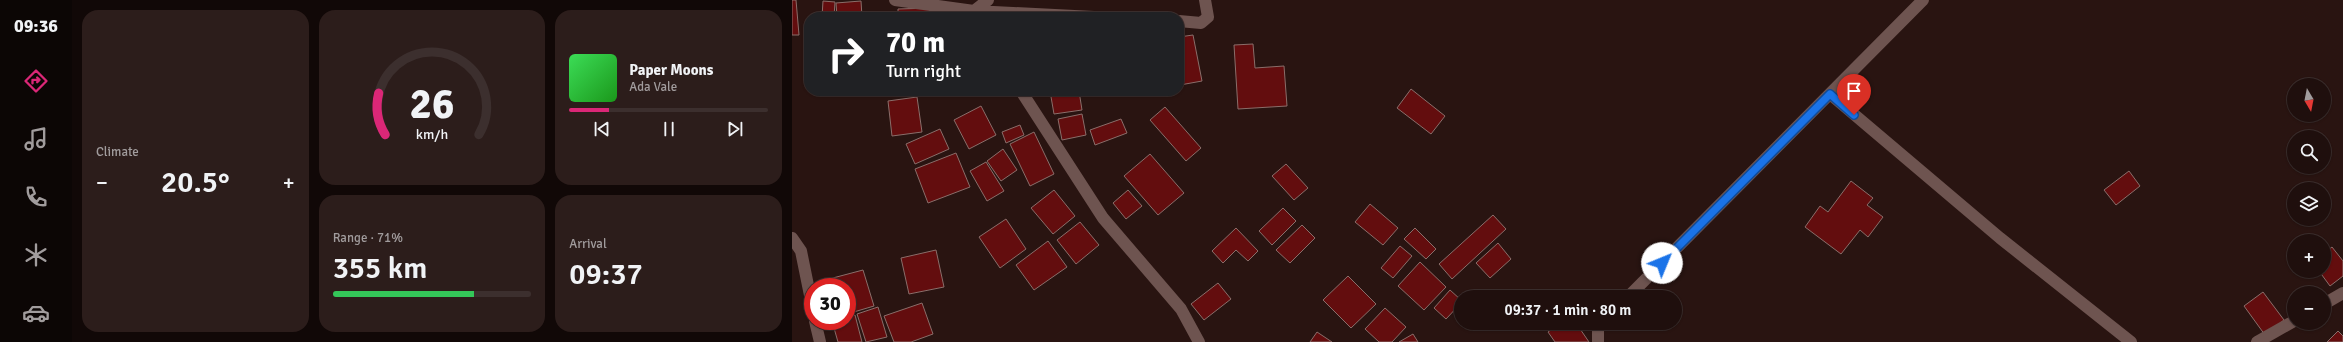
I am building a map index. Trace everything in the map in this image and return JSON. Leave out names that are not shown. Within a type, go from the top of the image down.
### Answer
[{"type":"street","points":[[895,0],[964,12]]},
{"type":"street","points":[[978,12],[988,0]]},
{"type":"street","points":[[1184,21],[1202,23],[1208,17],[1205,0]]},
{"type":"street","points":[[1635,290],[1923,0]]},
{"type":"street","points":[[1830,94],[2000,238],[2131,342]]},
{"type":"street","points":[[1024,96],[1103,218],[1180,309],[1199,342]]},
{"type":"street","points":[[792,238],[801,251],[806,278]]},
{"type":"street","points":[[2331,300],[2343,293]]},
{"type":"street","points":[[2257,342],[2287,325]]},
{"type":"street","points":[[817,330],[820,342]]},
{"type":"street","points":[[1598,330],[1598,342]]},
{"type":"building","points":[[792,0],[796,0],[799,35],[792,35]]},
{"type":"building","points":[[823,1],[835,2],[834,12],[822,12]]},
{"type":"building","points":[[861,1],[862,12],[837,12],[836,3]]},
{"type":"building","points":[[930,8],[930,12],[898,12],[898,9]]},
{"type":"building","points":[[1193,35],[1202,81],[1184,84],[1184,36]]},
{"type":"building","points":[[1253,44],[1255,68],[1284,66],[1287,106],[1238,109],[1234,45]]},
{"type":"building","points":[[1411,89],[1445,116],[1431,134],[1397,108]]},
{"type":"building","points":[[1051,96],[1080,96],[1082,110],[1054,114]]},
{"type":"building","points":[[917,97],[922,132],[892,136],[888,101]]},
{"type":"building","points":[[981,106],[996,135],[969,149],[954,120]]},
{"type":"building","points":[[1165,107],[1201,148],[1186,161],[1150,120]]},
{"type":"building","points":[[1082,114],[1086,135],[1062,140],[1058,119]]},
{"type":"building","points":[[1121,119],[1127,133],[1095,145],[1090,130]]},
{"type":"building","points":[[1020,125],[1024,135],[1006,143],[1002,132]]},
{"type":"building","points":[[940,129],[949,149],[915,164],[906,144]]},
{"type":"building","points":[[1034,132],[1054,174],[1030,186],[1010,144]]},
{"type":"building","points":[[1003,149],[1017,170],[1001,181],[987,161]]},
{"type":"building","points":[[956,153],[970,187],[928,203],[915,169]]},
{"type":"building","points":[[1150,154],[1184,193],[1158,215],[1124,176]]},
{"type":"building","points":[[986,162],[1004,191],[987,201],[970,171]]},
{"type":"building","points":[[1286,164],[1308,188],[1294,200],[1272,176]]},
{"type":"building","points":[[2129,171],[2140,186],[2116,205],[2104,190]]},
{"type":"building","points":[[1851,181],[1873,198],[1867,205],[1883,217],[1868,237],[1860,230],[1841,254],[1805,227],[1820,206],[1828,212]]},
{"type":"building","points":[[1054,190],[1075,216],[1053,234],[1031,208]]},
{"type":"building","points":[[1128,190],[1142,206],[1126,219],[1113,203]]},
{"type":"building","points":[[1370,204],[1398,228],[1383,245],[1355,222]]},
{"type":"building","points":[[1283,208],[1296,221],[1272,245],[1259,231]]},
{"type":"building","points":[[1493,215],[1506,229],[1452,279],[1439,264]]},
{"type":"building","points":[[1006,219],[1026,249],[1000,268],[979,237]]},
{"type":"building","points":[[1080,222],[1099,245],[1076,264],[1057,240]]},
{"type":"building","points":[[1302,225],[1315,238],[1290,263],[1276,250]]},
{"type":"building","points":[[1236,228],[1258,251],[1248,261],[1236,250],[1223,263],[1212,251]]},
{"type":"building","points":[[1415,228],[1436,249],[1426,259],[1404,239]]},
{"type":"building","points":[[1048,241],[1067,267],[1034,290],[1016,265]]},
{"type":"building","points":[[1498,243],[1511,259],[1490,278],[1476,263]]},
{"type":"building","points":[[1400,246],[1412,256],[1393,278],[1381,268]]},
{"type":"building","points":[[2332,247],[2343,261],[2343,276],[2330,286],[2324,278],[2331,278]]},
{"type":"building","points":[[936,250],[944,287],[909,294],[901,258]]},
{"type":"building","points":[[1420,262],[1446,287],[1424,310],[1398,286]]},
{"type":"building","points":[[863,270],[874,306],[856,311],[856,278],[833,278]]},
{"type":"building","points":[[1348,276],[1376,304],[1351,328],[1323,300]]},
{"type":"building","points":[[1218,283],[1231,299],[1204,320],[1191,304]]},
{"type":"building","points":[[1450,290],[1454,294],[1454,310],[1446,319],[1434,308]]},
{"type":"building","points":[[2263,292],[2284,320],[2265,335],[2244,306]]},
{"type":"building","points":[[922,303],[933,334],[911,342],[894,342],[884,316]]},
{"type":"building","points":[[878,307],[887,337],[866,342],[857,314]]},
{"type":"building","points":[[1385,308],[1406,327],[1392,342],[1379,342],[1365,329]]},
{"type":"building","points":[[856,319],[862,342],[838,342],[835,330],[856,330]]},
{"type":"building","points":[[1551,330],[1581,330],[1589,342],[1555,342],[1548,332]]},
{"type":"building","points":[[2338,331],[2343,336],[2343,342],[2327,342]]},
{"type":"building","points":[[1317,332],[1332,342],[1310,342]]},
{"type":"building","points":[[1413,334],[1418,342],[1399,342]]},
{"type":"route","points":[[1662,263],[1830,94],[1854,115]]}]
